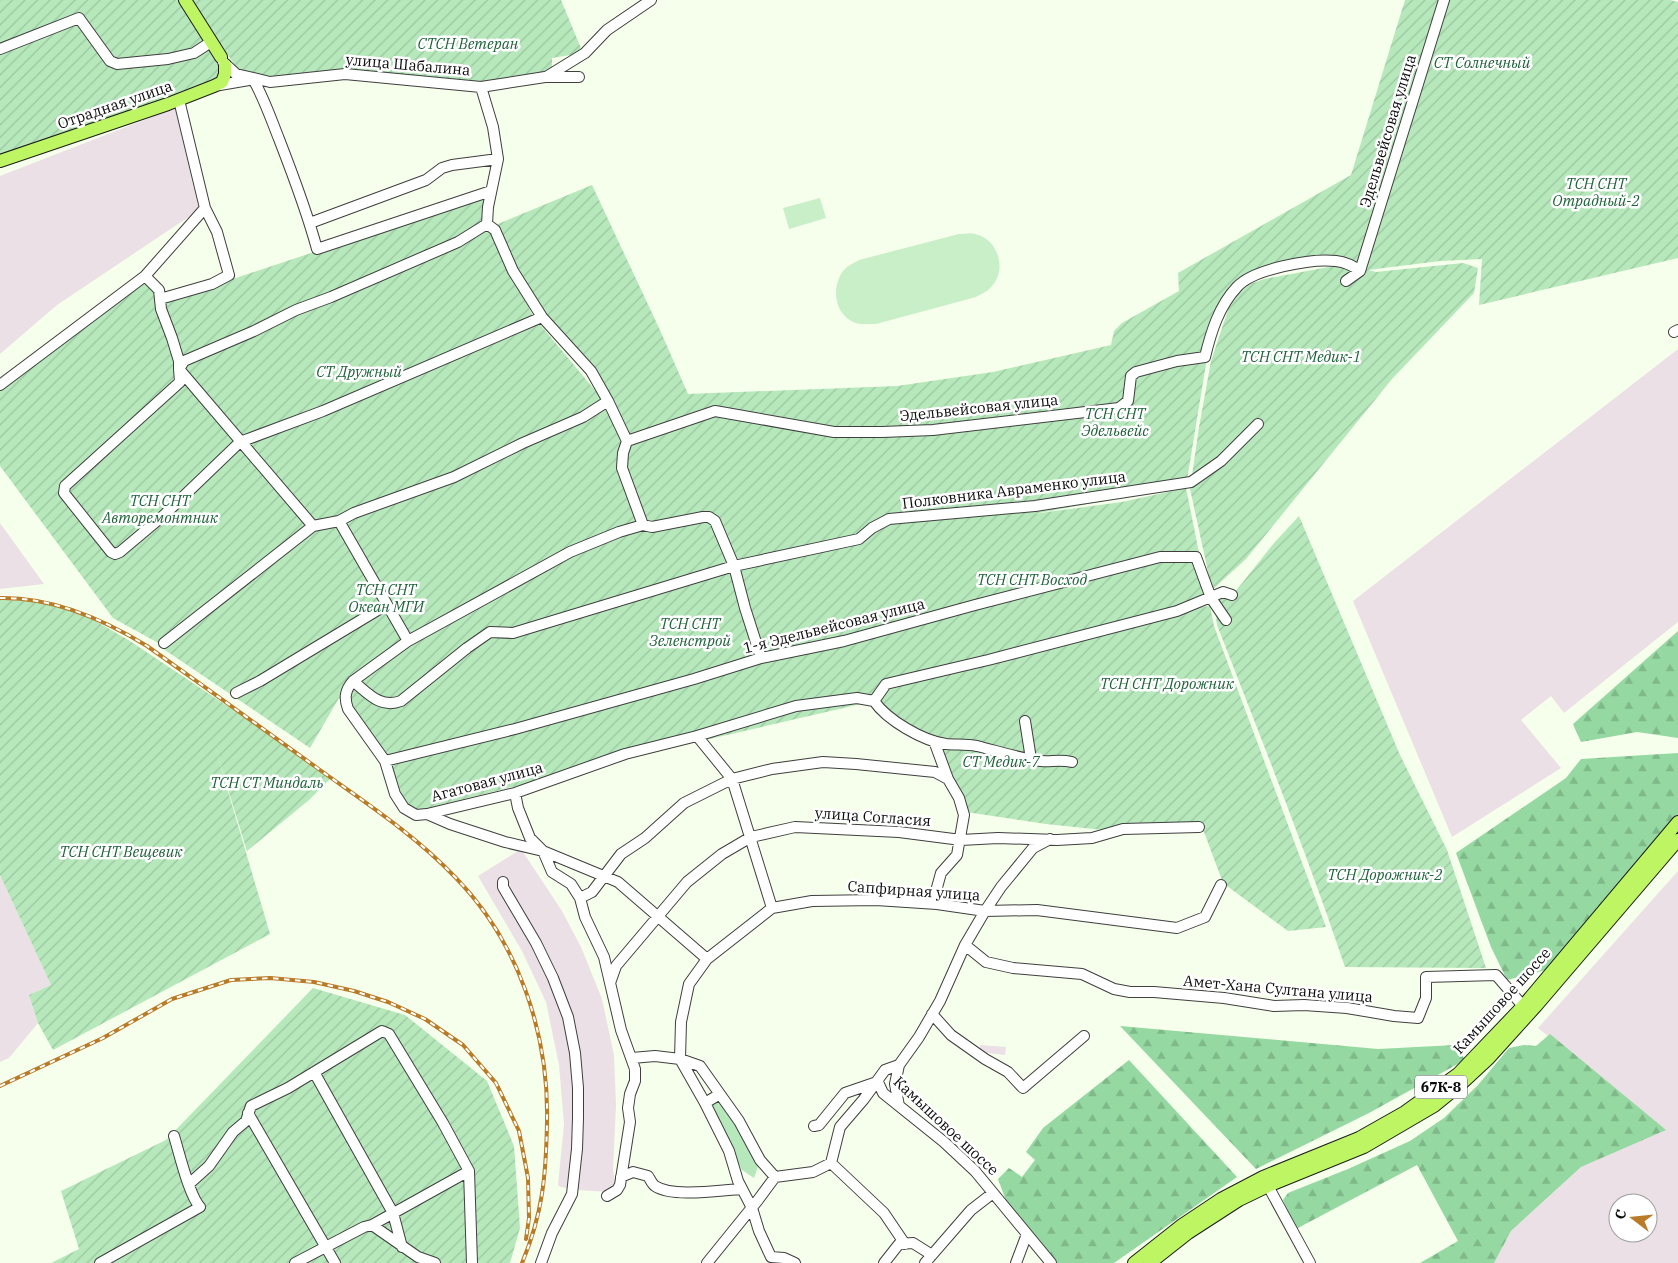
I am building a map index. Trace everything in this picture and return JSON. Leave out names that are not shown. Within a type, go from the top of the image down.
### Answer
[{"type":"main road","name":"улица Шабалина","points":[[185,0],[223,61]]},
{"type":"main road","points":[[214,86],[222,82],[225,74],[223,61]]},
{"type":"main road","name":"Отрадная улица","points":[[0,161],[179,100],[214,86]]},
{"type":"main road","name":"Камышовое шоссе","points":[[1134,1263],[1182,1225],[1221,1199],[1263,1177],[1359,1138],[1405,1112],[1458,1074],[1523,1006],[1678,822]]},
{"type":"main road","name":"Камышовое шоссе","points":[[1150,1263],[1188,1234],[1239,1200],[1268,1186],[1364,1147],[1434,1106],[1462,1084],[1489,1058],[1536,1006],[1678,840]]},
{"type":"street","points":[[545,77],[585,53],[607,30],[651,0]]},
{"type":"street","name":"Эдельвейсовая улица","points":[[627,441],[715,411],[834,432],[882,432],[933,430],[1119,408],[1128,401],[1131,376],[1136,372],[1177,361],[1206,357],[1214,326],[1227,300],[1238,286],[1257,273],[1276,268],[1333,260],[1352,265],[1360,271],[1444,0]]},
{"type":"street","points":[[0,49],[80,18],[110,61],[117,64],[168,59],[194,52],[211,42]]},
{"type":"street","name":"улица Шабалина","points":[[223,61],[236,74],[270,82],[345,74],[481,88],[545,77],[579,77]]},
{"type":"street","points":[[214,86],[253,79],[261,93],[310,223],[317,249],[491,191]]},
{"type":"street","points":[[481,88],[493,127],[498,159],[488,207],[491,227],[513,271],[542,317],[591,371],[608,401],[627,441],[623,453],[622,468],[643,525]]},
{"type":"street","points":[[160,299],[212,284],[229,275],[217,232],[205,208],[179,100]]},
{"type":"street","points":[[310,223],[426,180],[442,168],[498,159]]},
{"type":"street","points":[[0,385],[145,276],[205,208]]},
{"type":"street","points":[[179,369],[184,361],[254,331],[296,310],[331,297],[491,227]]},
{"type":"street","points":[[1346,281],[1360,271]]},
{"type":"street","points":[[145,276],[159,290],[160,309],[179,361],[180,382],[65,486],[64,493],[111,552],[115,554],[120,552],[164,515],[240,442],[322,411],[542,317]]},
{"type":"street","points":[[179,369],[313,526]]},
{"type":"street","points":[[164,643],[313,526],[339,521],[354,513],[454,477],[582,417],[608,401]]},
{"type":"street","name":"Полковника Авраменко улица","points":[[353,681],[378,702],[393,704],[401,701],[490,632],[513,633],[734,566],[859,539],[872,528],[890,519],[1035,506],[1191,482],[1221,461],[1258,424]]},
{"type":"street","points":[[353,681],[408,641],[570,552],[618,532],[643,525],[652,527],[709,517],[715,521],[734,566],[761,658]]},
{"type":"street","points":[[339,521],[408,641]]},
{"type":"street","name":"1-я Эдельвейсовая улица","points":[[384,761],[514,729],[694,680],[761,658],[844,641],[1160,557],[1196,557],[1210,598],[1226,620]]},
{"type":"street","points":[[1072,762],[1062,759],[1042,761],[968,744],[945,744],[934,741],[910,731],[880,710],[874,701],[886,684],[988,660],[1177,611],[1223,592],[1232,595]]},
{"type":"street","points":[[236,693],[260,681],[386,605]]},
{"type":"street","name":"Агатовая улица","points":[[353,681],[344,700],[348,709],[384,761],[395,794],[404,808],[416,815],[515,793],[625,754],[696,736],[796,706],[857,698],[874,701]]},
{"type":"street","points":[[1025,721],[1031,759]]},
{"type":"street","points":[[696,736],[732,779],[772,908]]},
{"type":"street","points":[[934,741],[964,814],[957,855],[941,873],[936,891],[937,904]]},
{"type":"street","points":[[580,898],[592,892],[621,854],[645,838],[684,802],[732,779],[772,768],[823,762],[935,772],[948,779]]},
{"type":"street","points":[[515,793],[518,808],[530,838],[544,851],[552,872],[571,884],[580,898],[586,917],[604,957],[621,1030],[635,1069],[635,1081],[630,1094],[628,1108],[630,1122],[620,1184],[617,1190],[607,1196]]},
{"type":"street","points":[[427,814],[450,824],[505,842],[544,851],[618,882],[707,959]]},
{"type":"street","name":"улица Согласия","points":[[610,983],[616,966],[686,882],[722,854],[750,837],[796,827],[899,832],[961,840],[1092,838],[1123,829],[1199,827]]},
{"type":"street","points":[[899,1106],[895,1084],[899,1065],[919,1037],[940,1001],[965,945],[1001,887],[1033,848],[1050,839]]},
{"type":"street","points":[[503,882],[503,886],[536,943],[552,978],[568,1016],[575,1053],[578,1088],[577,1149],[572,1194],[552,1233],[541,1263]]},
{"type":"street","name":"Сапфирная улица","points":[[680,1059],[681,1022],[689,984],[707,959],[772,908],[812,901],[876,900],[937,904],[985,911],[1037,910],[1177,928],[1205,917],[1221,885]]},
{"type":"street","name":"Амет-Хана Султана улица","points":[[965,945],[986,962],[1013,968],[1082,974],[1114,989],[1130,992],[1224,998],[1274,1006],[1304,1005],[1347,1008],[1418,1018],[1426,998],[1426,977],[1496,975],[1523,1006]]},
{"type":"street","points":[[932,1014],[951,1035],[985,1059],[1008,1072],[1023,1088],[1084,1036]]},
{"type":"street","points":[[189,1184],[209,1166],[233,1132],[246,1121],[251,1106],[314,1072],[382,1031],[389,1034],[443,1123],[469,1171],[472,1263]]},
{"type":"street","points":[[632,1058],[655,1056],[680,1059],[700,1066],[739,1121],[760,1160],[775,1177]]},
{"type":"street","points":[[680,1059],[705,1102],[729,1151],[742,1189],[752,1208],[770,1257],[784,1258],[795,1263]]},
{"type":"street","points":[[707,1263],[775,1177],[814,1172],[831,1163],[840,1127],[878,1082],[885,1070],[899,1065]]},
{"type":"street","points":[[314,1072],[392,1213],[402,1247]]},
{"type":"street","points":[[814,1126],[818,1125],[845,1093],[878,1082]]},
{"type":"street","name":"Камышовое шоссе","points":[[878,1082],[882,1093],[944,1142],[975,1171],[1051,1263]]},
{"type":"street","points":[[705,1102],[720,1094]]},
{"type":"street","points":[[248,1114],[335,1263]]},
{"type":"street","points":[[100,1263],[200,1207],[189,1184],[174,1136]]},
{"type":"street","points":[[831,1163],[884,1213],[905,1244]]},
{"type":"street","points":[[295,1263],[364,1227],[372,1225],[469,1171]]},
{"type":"street","points":[[621,1177],[633,1172],[648,1176],[654,1186],[682,1193],[742,1189]]},
{"type":"street","points":[[1268,1186],[1310,1263]]},
{"type":"street","points":[[884,1263],[899,1244],[913,1243],[929,1259],[971,1210],[993,1192]]},
{"type":"street","points":[[372,1225],[416,1260],[436,1263]]},
{"type":"street","points":[[1016,1263],[1027,1234]]},
{"type":"shaded area","points":[[175,108],[199,210],[57,305],[0,354],[0,176]]},
{"type":"shaded area","points":[[1678,349],[1678,622],[1564,713],[1551,696],[1521,720],[1561,768],[1452,837],[1353,601]]},
{"type":"shaded area","points":[[0,523],[44,584],[0,589]]},
{"type":"shaded area","points":[[521,849],[562,911],[581,947],[602,999],[614,1055],[616,1105],[613,1169],[616,1189],[608,1192],[577,1190],[558,1185],[564,1124],[559,1065],[546,1002],[522,951],[478,876]]},
{"type":"shaded area","points":[[1678,871],[1678,1263],[1494,1263],[1511,1231],[1581,1167],[1665,1130],[1538,1028]]},
{"type":"shaded area","points":[[0,875],[51,985],[29,995],[38,1023],[9,1058],[0,1062]]},
{"type":"shaded area","points":[[980,1045],[1006,1047],[1005,1055],[979,1052]]},
{"type":"green space","points":[[0,0],[183,0],[225,74],[214,86],[0,161]]},
{"type":"green space","name":"СТСН Ветеран","points":[[192,0],[561,0],[583,53],[552,58],[552,67],[544,79],[507,85],[347,76],[254,80],[236,67]]},
{"type":"green space","points":[[1405,0],[1670,0],[1678,2],[1678,258],[1479,305],[1482,259],[1440,261],[1368,270],[1376,272],[1463,263],[1478,268],[1474,293],[1392,379],[1246,559],[1212,590],[1190,489],[1211,361],[1229,307],[1242,287],[1264,279],[1334,266],[1352,268],[1335,263],[1283,269],[1229,286],[1206,364],[1186,486],[1033,514],[1122,502],[1186,488],[1209,602],[1200,607],[1210,606],[1214,626],[1326,927],[1288,931],[1223,883],[1204,832],[1103,830],[966,812],[932,745],[905,732],[876,713],[874,701],[679,746],[415,811],[406,801],[392,770],[378,746],[339,698],[310,748],[162,648],[314,529],[526,445],[610,407],[588,376],[536,315],[493,226],[592,185],[688,394],[897,386],[993,372],[1111,345],[1114,331],[1122,323],[1179,291],[1178,273],[1351,175]]},
{"type":"green space","name":"СТ Дружный","points":[[488,194],[488,228],[533,316],[604,401],[540,436],[473,466],[337,520],[314,521],[185,368],[164,302]]},
{"type":"green space","points":[[820,198],[826,218],[789,229],[783,208]]},
{"type":"green space","points":[[959,234],[973,234],[983,237],[995,249],[998,257],[999,274],[996,281],[987,291],[976,297],[876,324],[860,324],[852,321],[840,310],[836,294],[837,286],[839,278],[846,268],[859,260]]},
{"type":"green space","name":"ТСН СНТ Авторемонтник","points":[[141,274],[155,291],[184,379],[310,526],[160,644],[113,618],[0,466],[0,379]]},
{"type":"green space","name":"ТСН Дорожник-2","points":[[1299,516],[1400,755],[1447,850],[1486,968],[1345,967],[1267,752],[1217,625],[1214,599],[1224,594],[1231,597],[1274,543]]},
{"type":"green space","name":"ТСН СНТ Вещевик","points":[[0,598],[15,598],[73,608],[130,641],[263,730],[330,779],[309,800],[247,851],[215,747],[270,934],[53,1050],[38,1023],[29,995],[51,985],[0,875]]},
{"type":"green space","points":[[1678,631],[1678,738],[1637,732],[1581,742],[1573,724]]},
{"type":"green space","points":[[1678,753],[1678,818],[1546,970],[1507,980],[1491,947],[1456,853],[1566,778],[1581,759]]},
{"type":"green space","points":[[313,988],[405,1015],[487,1081],[514,1146],[520,1228],[510,1263],[51,1263],[79,1249],[61,1191],[166,1140]]},
{"type":"green space","points":[[1120,1026],[1378,1049],[1456,1045],[1465,1060],[1369,1113],[1256,1169]]},
{"type":"green space","points":[[1550,1034],[1666,1130],[1581,1167],[1511,1231],[1494,1263],[1420,1263],[1458,1241],[1417,1165],[1296,1229],[1283,1200],[1288,1193],[1410,1141],[1444,1118],[1478,1085],[1509,1048],[1524,1045],[1536,1046]]},
{"type":"green space","points":[[1129,1060],[1237,1177],[1114,1263],[1056,1263],[1007,1203],[998,1179],[1009,1168],[1022,1177],[1035,1160],[1026,1152],[1043,1128]]},
{"type":"green space","points":[[719,1098],[759,1164],[754,1178],[742,1170],[710,1105]]},
{"type":"railway","points":[[0,598],[39,601],[58,606],[113,627],[147,646],[390,820],[440,862],[477,902],[496,930],[512,959],[525,990],[535,1022],[542,1055],[546,1089],[546,1159],[539,1210],[522,1263]]},
{"type":"railway","points":[[0,1086],[103,1038],[172,999],[231,980],[270,978],[314,982],[354,991],[388,1002],[425,1019],[463,1045],[496,1083],[519,1131],[528,1178],[529,1218],[526,1239]]},
{"type":"park label","name":"СТ Солнечный","points":[[1482,63]]},
{"type":"park label","name":"ТСН СНТ Отрадный-2","points":[[1596,192]]},
{"type":"park label","name":"ТСН СНТ Медик-1","points":[[1301,357]]},
{"type":"park label","name":"ТСН СНТ Эдельвейс","points":[[1115,422]]},
{"type":"park label","name":"ТСН СНТ Восход","points":[[1032,580]]},
{"type":"park label","name":"ТСН СНТ Океан МГИ","points":[[386,598]]},
{"type":"park label","name":"ТСН СНТ Зеленстрой","points":[[690,632]]},
{"type":"park label","name":"ТСН СНТ Дорожник","points":[[1167,684]]},
{"type":"park label","name":"СТ Медик-7","points":[[1001,762]]},
{"type":"park label","name":"ТСН СТ Миндаль","points":[[267,783]]}]
